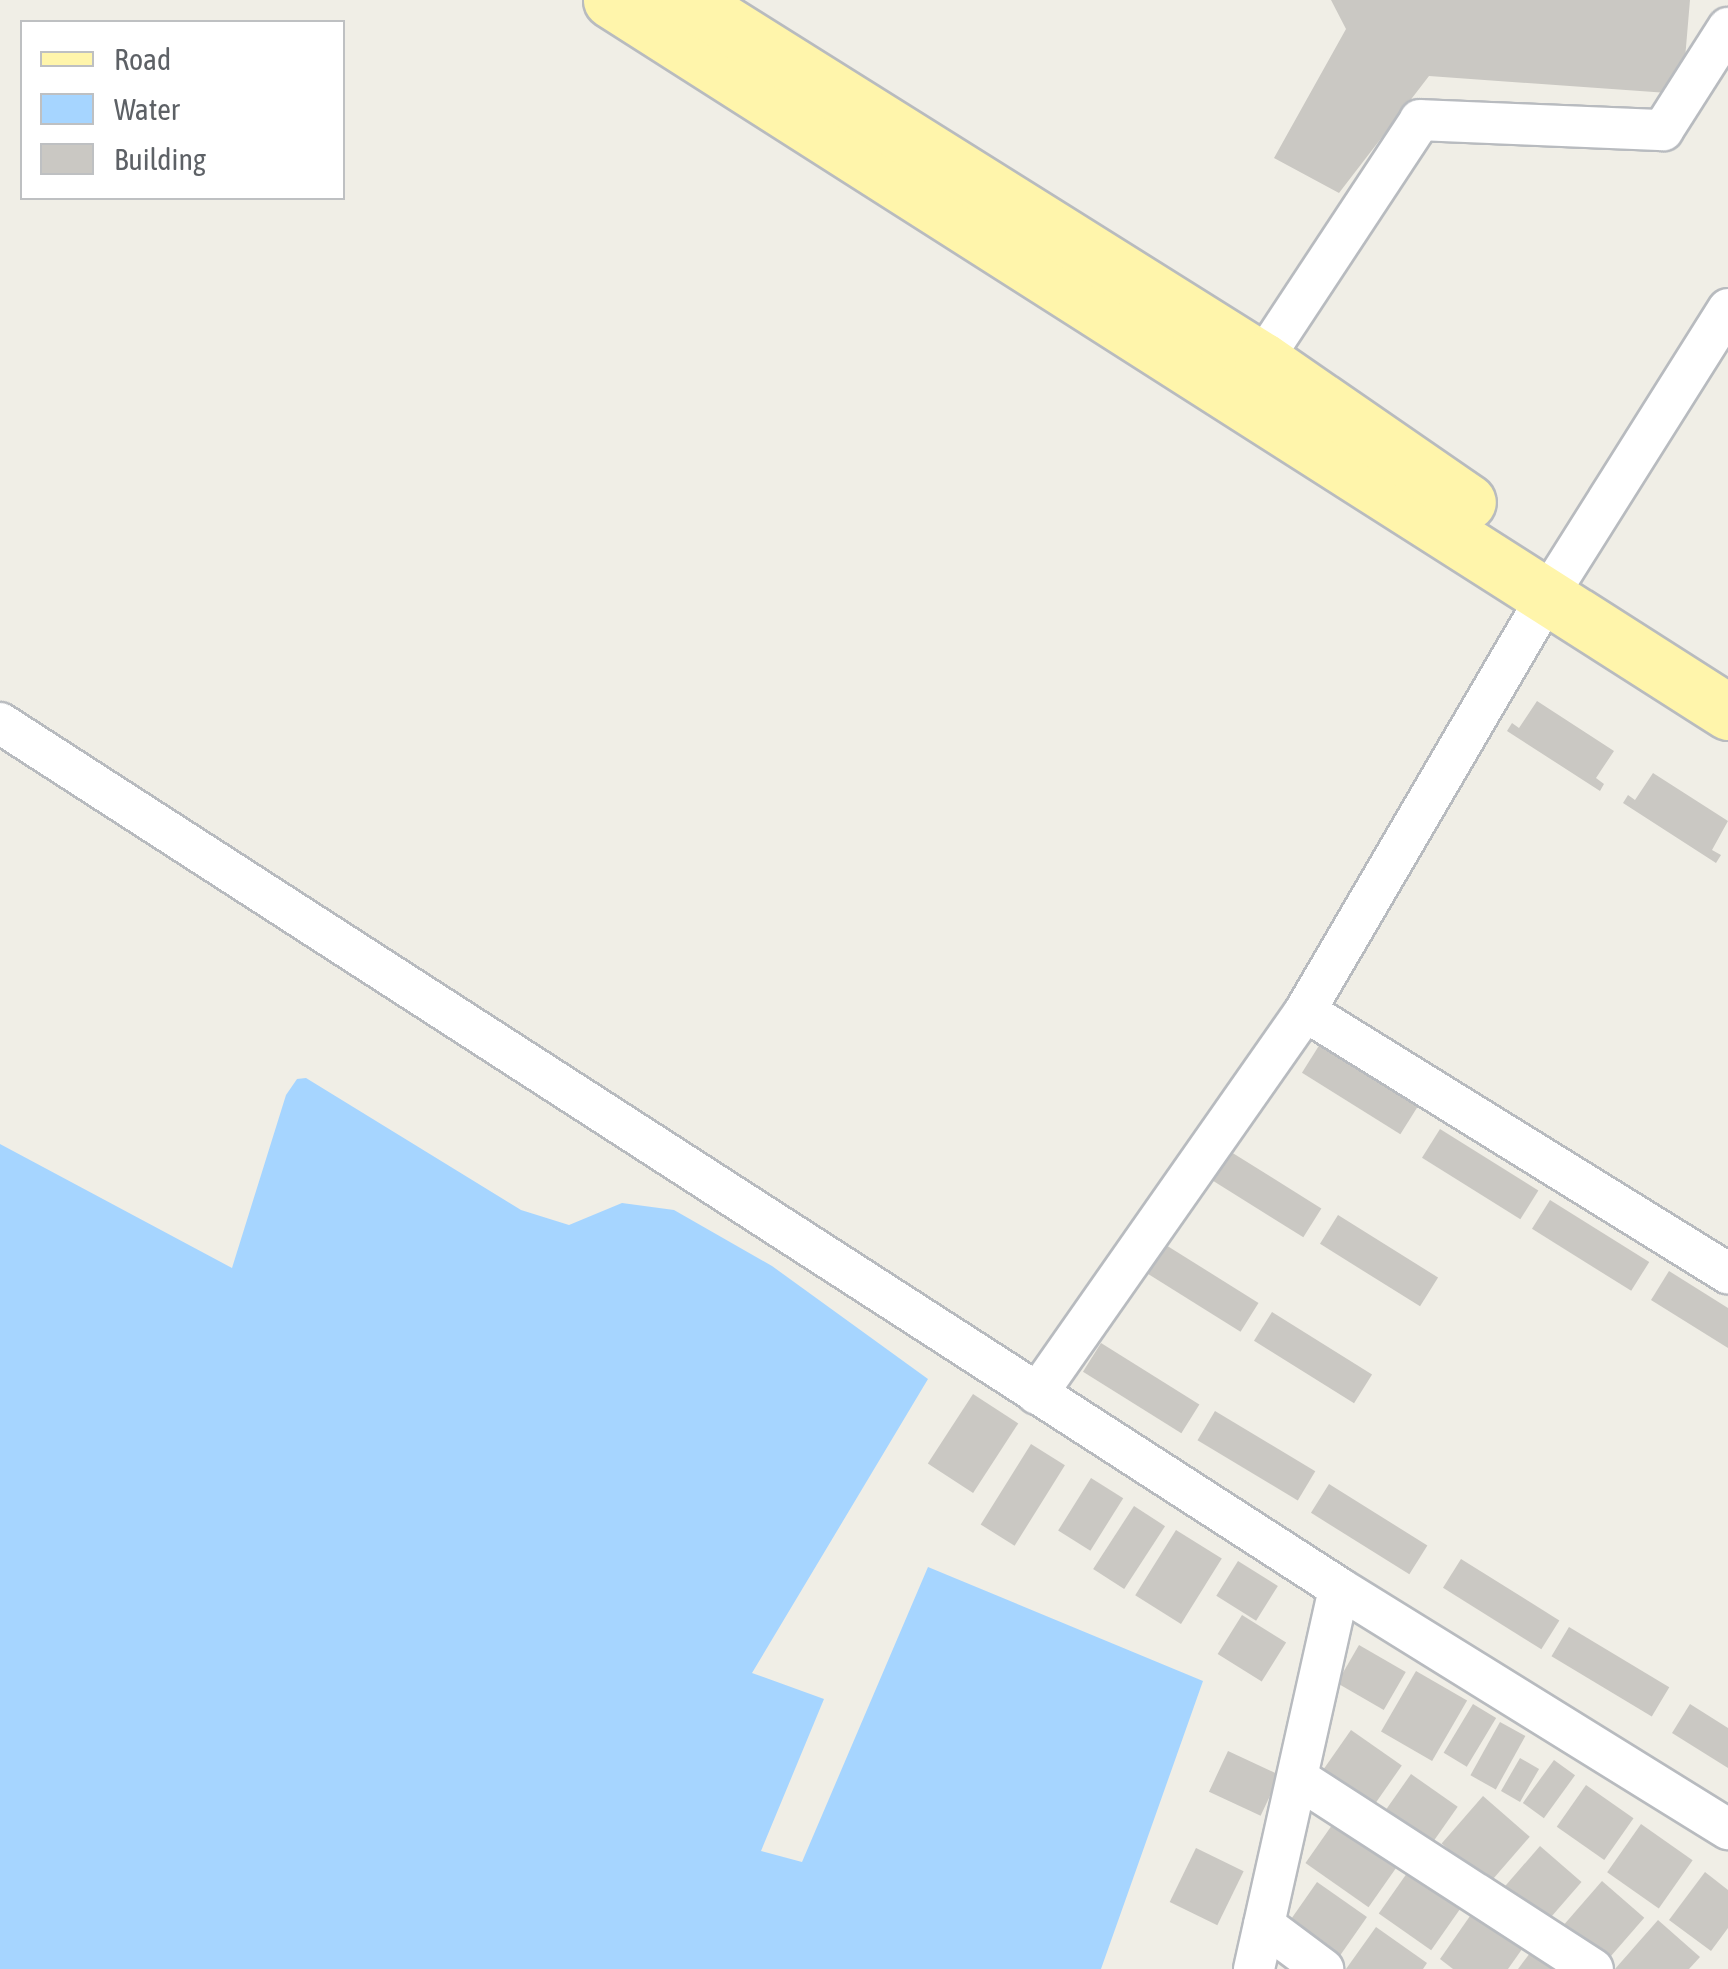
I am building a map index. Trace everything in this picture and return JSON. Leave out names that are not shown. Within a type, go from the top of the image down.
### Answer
[{"type":"main road","points":[[611,0],[1557,582],[1728,674]]},
{"type":"main road","points":[[688,0],[1262,360],[1728,712]]},
{"type":"street","points":[[1262,360],[1420,120],[1664,130],[1728,28]]},
{"type":"street","points":[[1037,1394],[1304,1011],[1557,582],[1728,310]]},
{"type":"street","points":[[0,722],[1338,1588],[1728,1828]]},
{"type":"street","points":[[1304,1011],[1728,1274]]},
{"type":"street","points":[[1254,1969],[1300,1780],[1338,1588]]},
{"type":"street","points":[[1300,1780],[1593,1969]]},
{"type":"street","points":[[1264,1925],[1323,1969]]},
{"type":"water","points":[[306,1078],[521,1210],[569,1225],[622,1203],[674,1210],[772,1266],[928,1379],[752,1673],[824,1699],[761,1851],[802,1862],[928,1567],[1203,1681],[1101,1969],[0,1969],[0,1144],[232,1268],[286,1095],[297,1079]]},
{"type":"building","points":[[1331,0],[1690,0],[1682,94],[1429,76],[1339,193],[1274,158],[1346,29]]},
{"type":"building","points":[[1537,701],[1614,751],[1596,778],[1604,784],[1600,791],[1507,731],[1512,723],[1519,728]]},
{"type":"building","points":[[1653,773],[1728,821],[1712,850],[1721,855],[1716,863],[1623,803],[1628,795],[1635,800]]},
{"type":"building","points":[[1320,1044],[1418,1105],[1400,1134],[1302,1073]]},
{"type":"building","points":[[1440,1129],[1538,1190],[1520,1219],[1422,1158]]},
{"type":"building","points":[[1223,1147],[1321,1208],[1303,1237],[1205,1176]]},
{"type":"building","points":[[1550,1200],[1649,1262],[1631,1291],[1532,1229]]},
{"type":"building","points":[[1338,1215],[1438,1278],[1420,1306],[1320,1244]]},
{"type":"building","points":[[1161,1242],[1259,1303],[1241,1332],[1143,1271]]},
{"type":"building","points":[[1669,1271],[1728,1308],[1728,1348],[1651,1300]]},
{"type":"building","points":[[1272,1312],[1372,1375],[1354,1403],[1254,1341]]},
{"type":"building","points":[[1101,1343],[1199,1404],[1181,1433],[1083,1372]]},
{"type":"building","points":[[973,1394],[1018,1423],[973,1493],[928,1464]]},
{"type":"building","points":[[1215,1411],[1315,1471],[1298,1500],[1197,1440]]},
{"type":"building","points":[[1031,1444],[1065,1465],[1015,1546],[981,1525]]},
{"type":"building","points":[[1091,1478],[1123,1498],[1090,1551],[1058,1531]]},
{"type":"building","points":[[1329,1484],[1427,1545],[1409,1574],[1311,1513]]},
{"type":"building","points":[[1134,1506],[1165,1526],[1124,1589],[1093,1569]]},
{"type":"building","points":[[1176,1530],[1222,1559],[1181,1624],[1135,1595]]},
{"type":"building","points":[[1461,1559],[1559,1620],[1541,1649],[1443,1588]]},
{"type":"building","points":[[1238,1561],[1278,1586],[1256,1621],[1216,1596]]},
{"type":"building","points":[[1242,1615],[1286,1643],[1262,1682],[1218,1654]]},
{"type":"building","points":[[1569,1627],[1669,1687],[1652,1716],[1551,1656]]},
{"type":"building","points":[[1359,1645],[1406,1672],[1384,1710],[1337,1683]]},
{"type":"building","points":[[1416,1671],[1467,1700],[1432,1761],[1381,1732]]},
{"type":"building","points":[[1473,1704],[1496,1718],[1467,1767],[1444,1753]]},
{"type":"building","points":[[1690,1704],[1728,1728],[1728,1768],[1672,1733]]},
{"type":"building","points":[[1500,1722],[1525,1736],[1496,1789],[1470,1775]]},
{"type":"building","points":[[1351,1730],[1402,1766],[1374,1806],[1323,1770]]},
{"type":"building","points":[[1228,1751],[1280,1775],[1261,1816],[1209,1792]]},
{"type":"building","points":[[1520,1758],[1539,1769],[1520,1802],[1501,1791]]},
{"type":"building","points":[[1554,1760],[1575,1775],[1544,1818],[1523,1803]]},
{"type":"building","points":[[1411,1774],[1458,1807],[1430,1846],[1383,1813]]},
{"type":"building","points":[[1586,1785],[1634,1818],[1604,1860],[1557,1827]]},
{"type":"building","points":[[1483,1796],[1530,1837],[1488,1884],[1442,1844]]},
{"type":"building","points":[[1337,1818],[1400,1862],[1369,1907],[1305,1863]]},
{"type":"building","points":[[1641,1824],[1693,1860],[1659,1908],[1607,1872]]},
{"type":"building","points":[[1540,1846],[1582,1882],[1545,1924],[1504,1888]]},
{"type":"building","points":[[1196,1848],[1244,1871],[1217,1925],[1170,1902]]},
{"type":"building","points":[[1412,1866],[1464,1903],[1431,1950],[1379,1914]]},
{"type":"building","points":[[1705,1872],[1728,1890],[1728,1928],[1711,1951],[1669,1920]]},
{"type":"building","points":[[1602,1881],[1644,1918],[1604,1965],[1561,1928]]},
{"type":"building","points":[[1317,1882],[1367,1917],[1333,1966],[1283,1931]]},
{"type":"building","points":[[1477,1906],[1527,1942],[1508,1969],[1453,1969],[1440,1959]]},
{"type":"building","points":[[1658,1920],[1700,1957],[1689,1969],[1615,1969]]},
{"type":"building","points":[[1376,1927],[1427,1963],[1423,1969],[1346,1969]]},
{"type":"building","points":[[1536,1945],[1570,1969],[1518,1969]]}]
